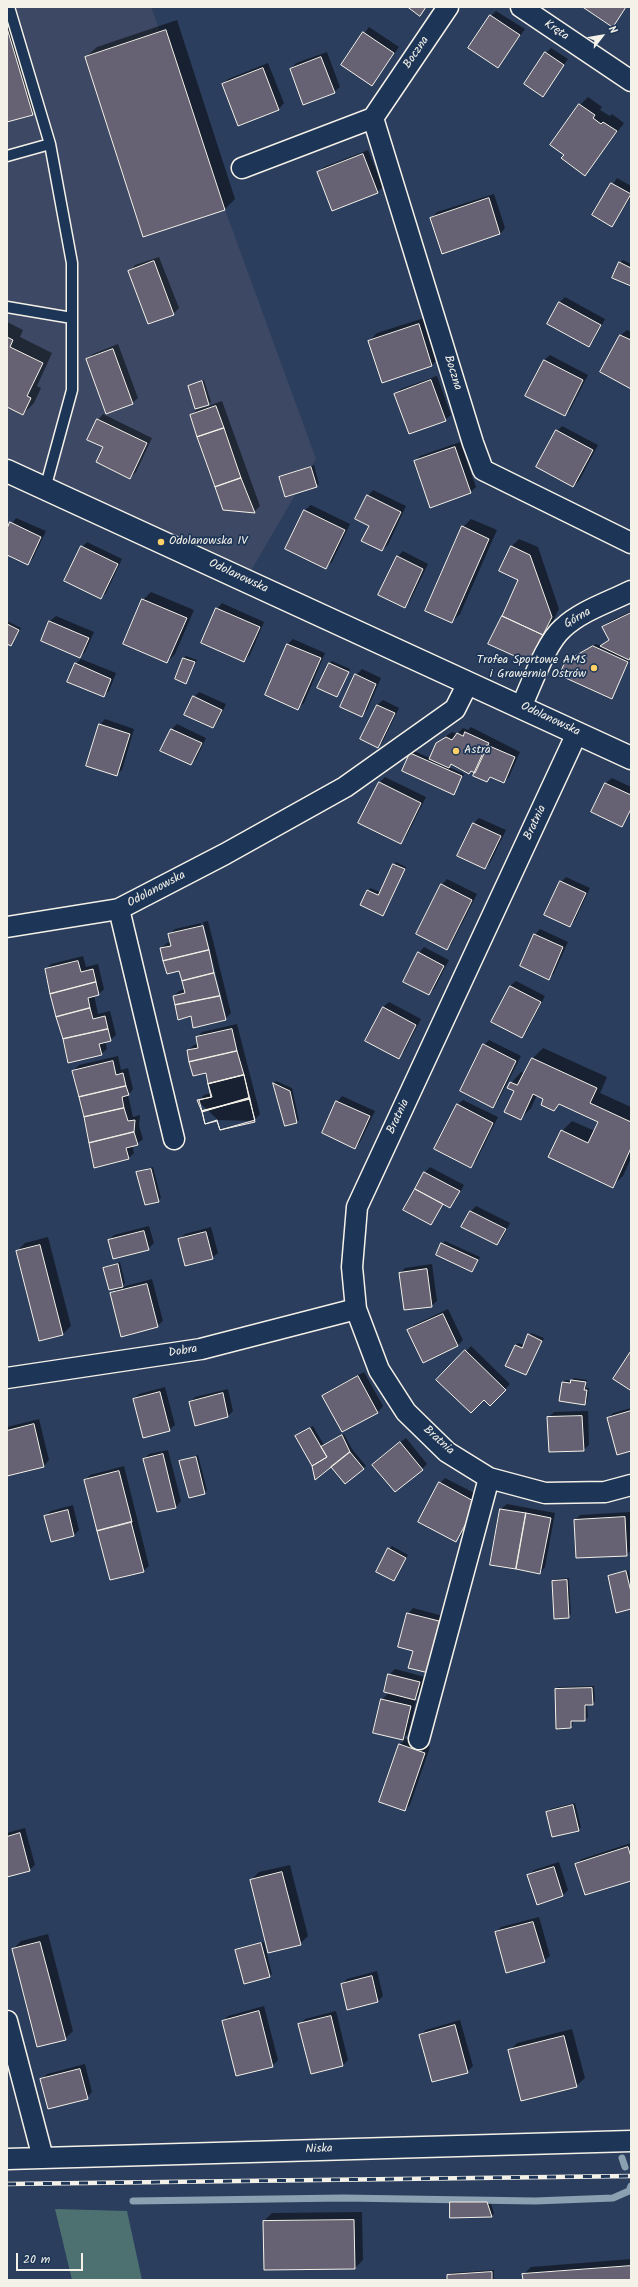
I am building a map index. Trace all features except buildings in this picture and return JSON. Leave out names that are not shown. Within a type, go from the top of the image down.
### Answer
[{"type":"main road","name":"Odolanowska","points":[[7,471],[631,758]]},
{"type":"street","name":"Boczna","points":[[448,7],[373,118],[483,470],[631,543]]},
{"type":"street","name":"Kręta","points":[[521,7],[631,81]]},
{"type":"street","points":[[242,168],[373,118]]},
{"type":"street","name":"Górna","points":[[521,707],[552,641],[562,628],[573,620],[631,591]]},
{"type":"street","name":"Odolanowska","points":[[7,927],[119,909],[225,854],[345,787],[455,709],[468,683]]},
{"type":"street","name":"Bratnia","points":[[577,733],[357,1208],[352,1268],[356,1309],[379,1370],[406,1412],[448,1452],[489,1478],[545,1493],[605,1492],[631,1485]]},
{"type":"street","name":"Odolanowska","points":[[119,909],[174,1139]]},
{"type":"street","name":"Dobra","points":[[7,1378],[201,1349],[356,1309]]},
{"type":"street","points":[[419,1739],[489,1478]]},
{"type":"street","points":[[7,2021],[43,2158]]},
{"type":"street","name":"Niska","points":[[7,2159],[631,2141]]},
{"type":"lane","points":[[9,7],[50,144],[72,263],[72,390],[45,489]]},
{"type":"lane","points":[[7,156],[50,144]]},
{"type":"lane","points":[[7,307],[72,318]]},
{"type":"shaded area","points":[[7,7],[151,7],[316,459],[245,581],[7,471]]},
{"type":"green space","points":[[55,2209],[127,2211],[142,2280],[72,2280]]},
{"type":"waterway","points":[[622,2158],[625,2167]]},
{"type":"waterway","points":[[133,2201],[343,2198],[535,2201],[613,2198],[629,2191],[631,2186]]},
{"type":"railway","points":[[7,2184],[631,2176]]},
{"type":"place","name":"Odolanowska IV","points":[[161,542]]},
{"type":"place","name":"Trofea Sportowe AMS i Grawernia Ostrów","points":[[594,668]]},
{"type":"place","name":"Astra","points":[[456,751]]}]
